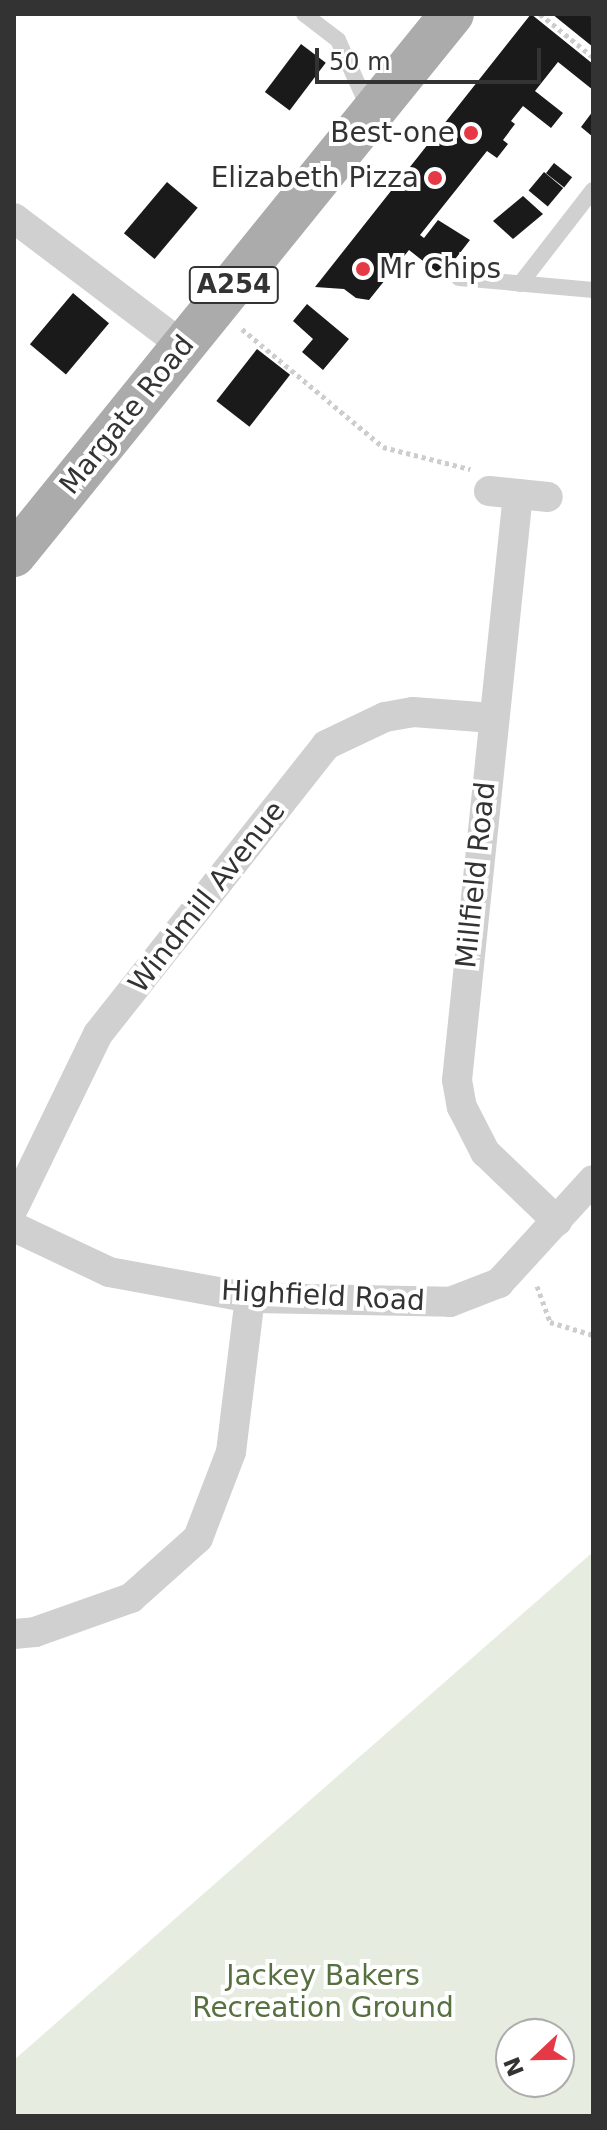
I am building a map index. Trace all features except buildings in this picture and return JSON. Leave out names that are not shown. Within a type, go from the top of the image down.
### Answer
[{"type":"main road","name":"Margate Road","points":[[14,555],[452,14]]},
{"type":"street","points":[[14,218],[183,346]]},
{"type":"street","points":[[504,492],[548,497]]},
{"type":"street","name":"Millfield Road","points":[[504,492],[493,718],[457,1080],[462,1107],[485,1152],[557,1221]]},
{"type":"street","name":"Windmill Avenue","points":[[14,1207],[98,1034],[326,745],[374,720],[413,712],[493,718]]},
{"type":"street","name":"Highfield Road","points":[[14,1227],[109,1272],[250,1298],[450,1302],[474,1297],[499,1283],[593,1180]]},
{"type":"street","points":[[14,1634],[35,1632],[131,1598],[198,1538],[231,1452],[250,1298]]},
{"type":"lane","points":[[304,14],[338,40],[372,114]]},
{"type":"lane","points":[[520,284],[593,190]]},
{"type":"lane","points":[[459,278],[593,290]]},
{"type":"path","points":[[540,14],[593,57]]},
{"type":"path","points":[[217,307],[383,447],[483,472],[504,492]]},
{"type":"path","points":[[550,1322],[593,1335]]},
{"type":"green space","name":"Jackey Bakers Recreation Ground","points":[[593,1552],[593,2116],[14,2116],[14,2060]]},
{"type":"place","name":"Best-one","points":[[471,133]]},
{"type":"place","name":"Elizabeth Pizza","points":[[435,178]]},
{"type":"place","name":"Mr Chips","points":[[363,269]]}]
